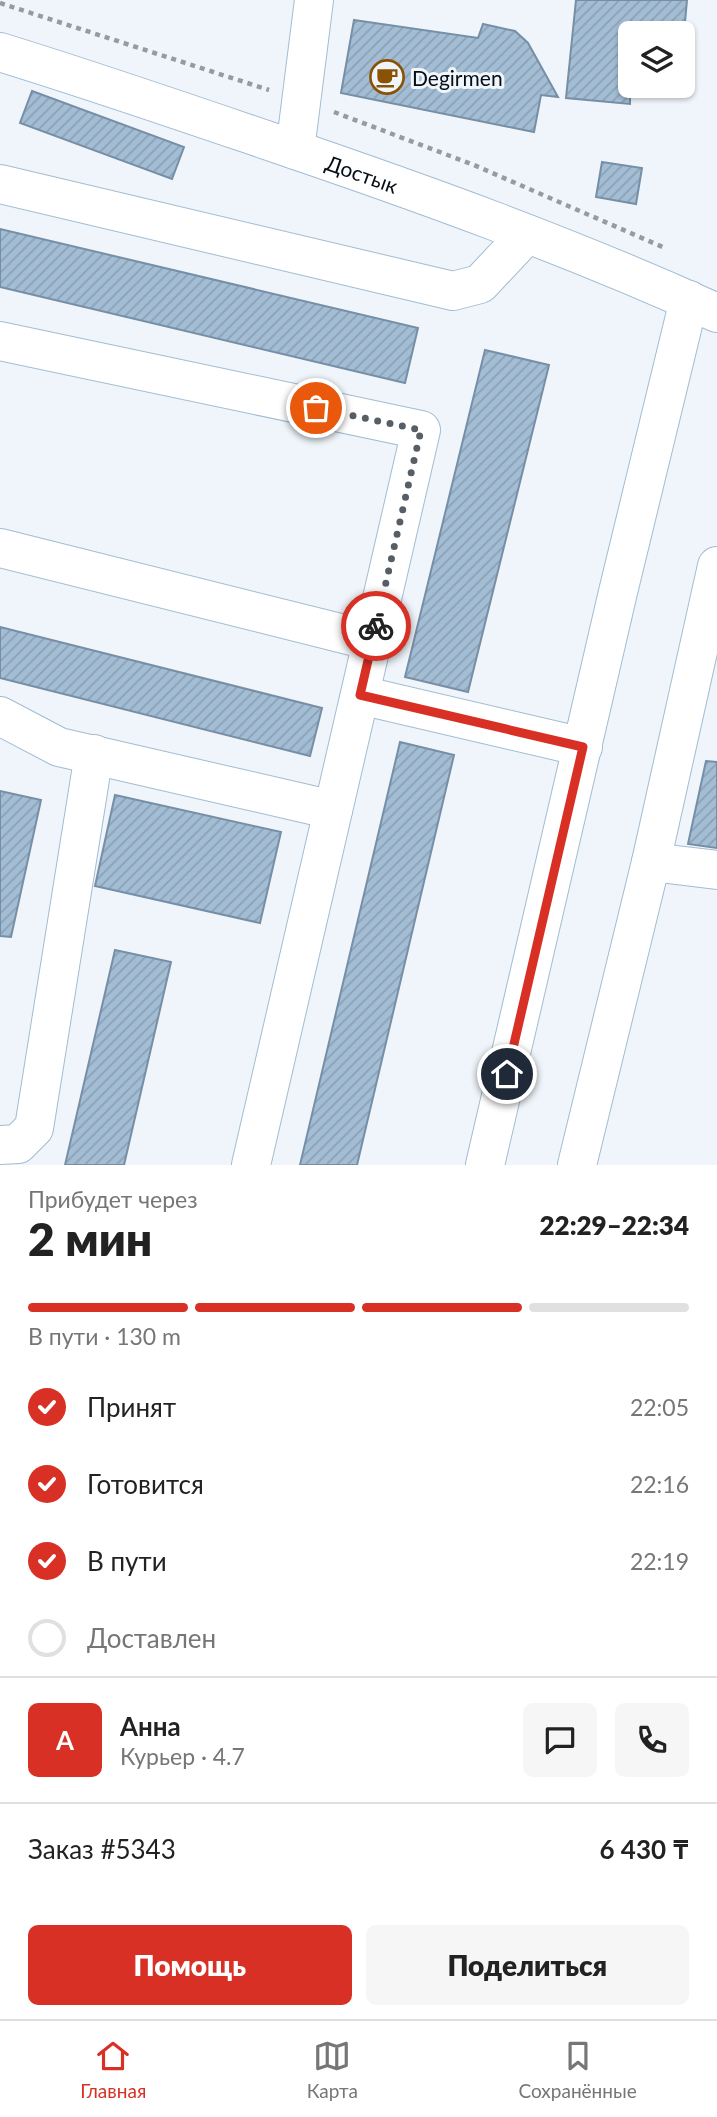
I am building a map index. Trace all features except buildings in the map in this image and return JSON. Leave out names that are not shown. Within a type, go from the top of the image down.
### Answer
[{"type":"lane","points":[[295,150],[314,0]]},
{"type":"lane","name":"Достык","points":[[0,52],[430,195],[703,307]]},
{"type":"lane","points":[[0,184],[453,291],[480,284],[527,234]]},
{"type":"lane","points":[[485,1165],[583,747],[703,307]]},
{"type":"lane","points":[[0,341],[421,430],[251,1165]]},
{"type":"lane","points":[[0,548],[372,640]]},
{"type":"lane","points":[[577,1165],[715,582]]},
{"type":"lane","points":[[360,695],[583,747]]},
{"type":"lane","points":[[0,716],[59,747],[333,810]]},
{"type":"lane","points":[[14,1151],[34,1128],[94,754]]},
{"type":"lane","points":[[650,862],[717,870]]},
{"type":"path","points":[[0,3],[282,94]]},
{"type":"path","points":[[332,111],[474,165],[670,250]]},
{"type":"way so far","points":[[316,408],[421,430],[376,626]]},
{"type":"place","name":"Degirmen","points":[[387,77]]},
{"type":"route","points":[[376,626],[360,695],[583,747],[507,1074]]}]
